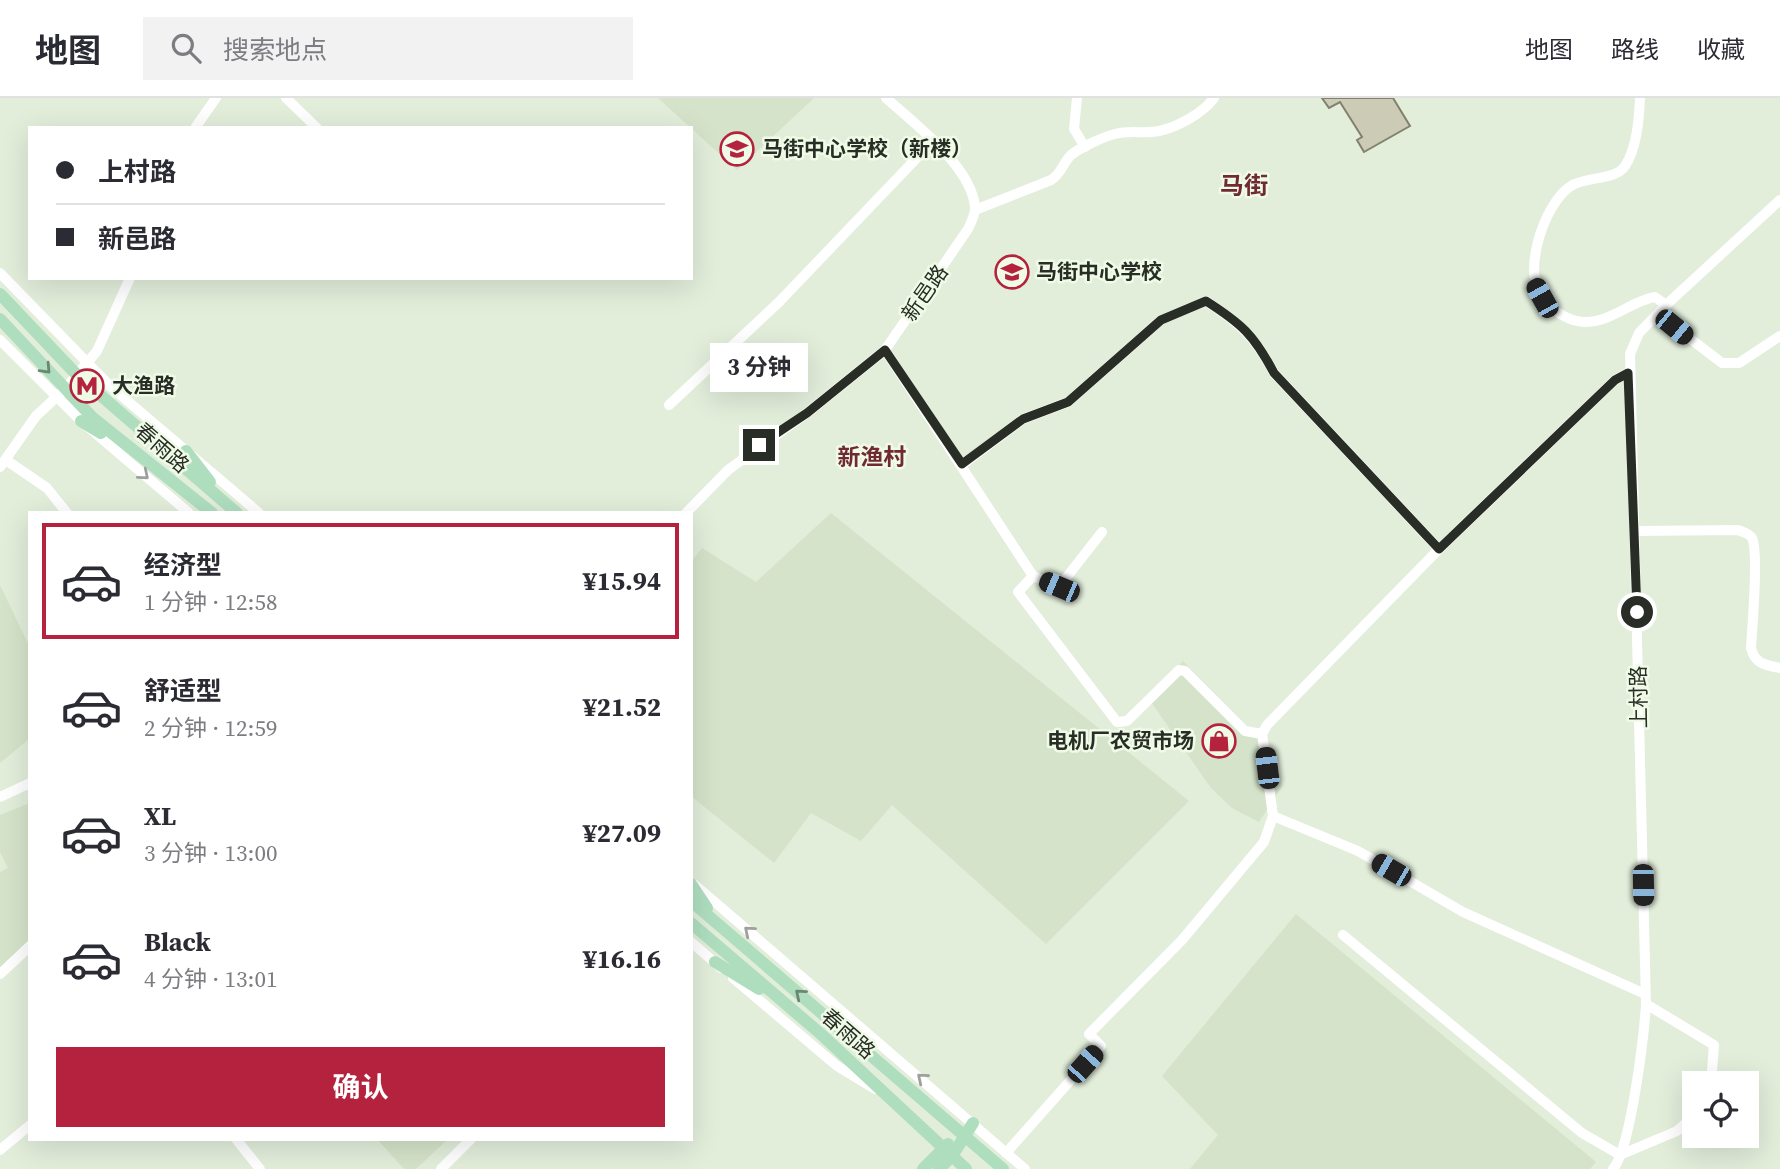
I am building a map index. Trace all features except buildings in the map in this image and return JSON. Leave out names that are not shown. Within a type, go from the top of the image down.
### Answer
[{"type":"main road","name":"春雨路","points":[[0,294],[77,375],[232,509]]},
{"type":"main road","name":"春雨路","points":[[0,318],[60,393],[209,511]]},
{"type":"main road","points":[[81,421],[142,458]]},
{"type":"main road","points":[[186,451],[232,509]]},
{"type":"main road","points":[[693,886],[717,923]]},
{"type":"main road","name":"春雨路","points":[[693,903],[1003,1169]]},
{"type":"main road","name":"春雨路","points":[[693,925],[791,1008],[966,1169]]},
{"type":"main road","points":[[715,962],[791,1008]]},
{"type":"main road","points":[[939,1169],[948,1152],[973,1123]]},
{"type":"main road","points":[[923,1169],[948,1152]]},
{"type":"street","points":[[196,126],[216,98]]},
{"type":"street","points":[[286,98],[315,126]]},
{"type":"street","points":[[886,98],[933,141],[966,182],[975,211],[1051,180],[1059,175],[1071,156],[1085,147],[1115,134],[1159,131],[1197,113],[1214,98]]},
{"type":"street","points":[[1077,98],[1074,129],[1085,147]]},
{"type":"street","points":[[1640,98],[1636,128],[1626,164],[1620,173],[1580,181],[1569,187],[1552,207],[1542,229],[1533,268],[1534,285],[1553,309],[1568,319],[1586,322],[1627,310],[1641,299],[1656,297],[1662,309],[1722,363],[1740,363],[1780,336]]},
{"type":"street","points":[[669,405],[779,302],[933,141]]},
{"type":"street","name":"上村路","points":[[1613,1169],[1620,1155],[1644,1035],[1646,999],[1635,531],[1628,373],[1630,354],[1639,333],[1662,309],[1780,200]]},
{"type":"street","name":"新邑路","points":[[689,511],[728,470],[807,413],[885,350],[968,229],[975,211]]},
{"type":"street","points":[[0,273],[86,364],[257,511]]},
{"type":"street","points":[[65,511],[47,488],[3,464],[36,416],[86,364],[108,331],[129,280]]},
{"type":"street","points":[[962,464],[1023,419],[1068,402],[1161,320],[1206,301],[1237,321],[1258,342],[1274,373],[1439,549]]},
{"type":"street","points":[[0,340],[60,393],[81,421],[187,511]]},
{"type":"street","points":[[885,350],[962,464],[1032,576],[1059,587],[1102,532]]},
{"type":"street","points":[[1006,1153],[1101,1046],[1089,1034],[1182,940],[1265,842],[1273,816],[1262,734],[1267,725],[1439,549],[1615,380],[1628,373]]},
{"type":"street","points":[[1635,531],[1738,530],[1747,533],[1752,539],[1753,559],[1751,648],[1754,657],[1761,664],[1780,668]]},
{"type":"street","points":[[1032,576],[1018,592],[1116,722],[1127,721],[1179,670],[1185,671],[1245,731],[1262,734]]},
{"type":"street","points":[[0,797],[28,784]]},
{"type":"street","points":[[1273,816],[1358,851],[1463,912],[1646,999],[1714,1045],[1712,1071]]},
{"type":"street","points":[[693,885],[1025,1169]]},
{"type":"street","points":[[1343,935],[1582,1133],[1620,1155],[1682,1127]]},
{"type":"street","points":[[693,944],[837,1066],[881,1093]]},
{"type":"street","points":[[0,974],[28,948]]},
{"type":"street","points":[[0,1150],[28,1127]]},
{"type":"street","points":[[238,1141],[260,1169]]},
{"type":"street","points":[[441,1169],[469,1141]]},
{"type":"shaded area","name":"马街中心学校（新楼）","points":[[658,98],[814,98],[737,170],[693,130],[693,126],[689,126]]},
{"type":"shaded area","points":[[831,513],[1189,801],[1046,944],[892,805],[861,841],[811,813],[774,863],[693,798],[693,559],[702,548],[756,582]]},
{"type":"shaded area","points":[[0,585],[28,644],[28,740],[0,763]]},
{"type":"shaded area","name":"电机厂农贸市场","points":[[1183,661],[1267,746],[1268,768],[1283,785],[1259,822],[1232,808],[1211,788],[1149,699]]},
{"type":"shaded area","points":[[28,804],[28,941],[0,969],[0,872],[8,868],[0,852],[0,815]]},
{"type":"shaded area","points":[[1296,914],[1596,1162],[1590,1169],[1190,1169],[1218,1135],[1162,1076]]},
{"type":"shaded area","points":[[379,1141],[446,1141],[416,1169],[404,1169]]},
{"type":"place","name":"马街中心学校（新楼）","points":[[737,149]]},
{"type":"place","name":"马街中心学校","points":[[1012,272]]},
{"type":"place","name":"大渔路","points":[[87,386]]},
{"type":"place","name":"电机厂农贸市场","points":[[1219,741]]},
{"type":"district","name":"马街","points":[[1244,186]]},
{"type":"district","name":"新渔村","points":[[872,457]]},
{"type":"route","points":[[759,445],[807,413],[885,350],[962,464],[1023,419],[1068,402],[1161,320],[1206,301],[1237,321],[1258,342],[1274,373],[1439,549],[1615,380],[1628,373],[1637,612]]}]
